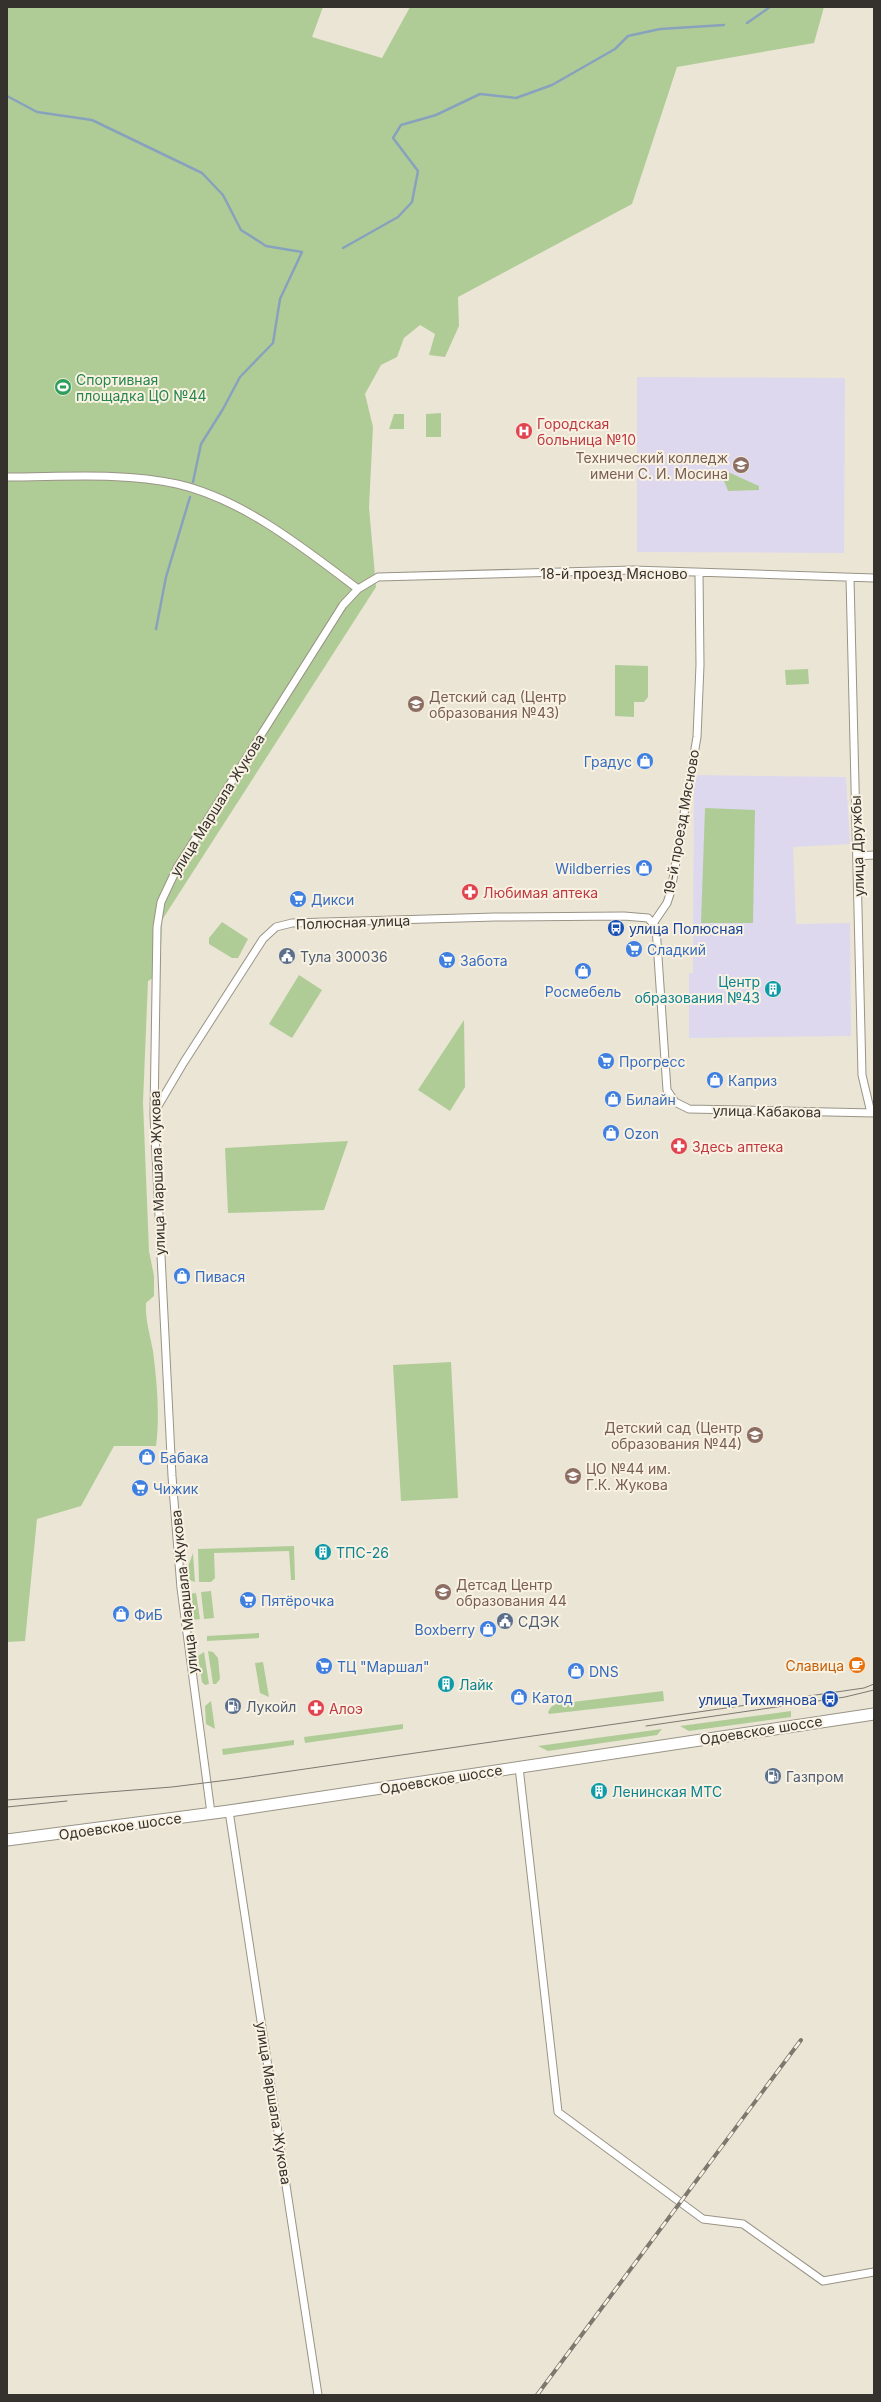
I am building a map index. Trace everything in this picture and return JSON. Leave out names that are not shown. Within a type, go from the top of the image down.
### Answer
[{"type":"main road","name":"Одоевское шоссе","points":[[7,1840],[229,1811],[874,1714]]},
{"type":"street","points":[[7,476],[111,477],[178,484],[213,497],[257,518],[312,554],[358,589]]},
{"type":"street","name":"18-й проезд Мясново","points":[[358,589],[378,577],[572,571],[874,578]]},
{"type":"street","name":"19-й проезд Мясново","points":[[654,922],[667,903],[670,891],[696,738],[700,665],[699,573]]},
{"type":"street","name":"улица Дружбы","points":[[850,578],[862,1075],[873,1113]]},
{"type":"street","name":"улица Маршала Жукова","points":[[211,1813],[181,1588],[172,1476],[154,1115],[155,952],[161,902],[177,868],[194,839],[343,605],[358,589]]},
{"type":"street","points":[[857,856],[874,855]]},
{"type":"street","name":"Полюсная улица","points":[[154,1115],[174,1078],[263,939],[276,927],[292,923],[495,917],[624,916],[648,918],[654,922]]},
{"type":"street","name":"улица Кабакова","points":[[654,922],[657,932],[668,1090],[676,1102],[689,1109],[873,1113]]},
{"type":"street","points":[[519,1767],[558,2112],[703,2219],[743,2224],[823,2281],[874,2272]]},
{"type":"street","name":"улица Маршала Жукова","points":[[229,1811],[318,2395]]},
{"type":"shaded area","name":"Технический колледж имени С. И. Мосина","points":[[637,377],[845,378],[844,553],[637,552]]},
{"type":"shaded area","points":[[694,775],[846,777],[850,844],[793,847],[796,924],[850,923],[851,1036],[689,1038],[689,973],[693,973]]},
{"type":"green space","points":[[7,7],[323,7],[312,37],[382,58],[410,7],[824,7],[814,43],[677,67],[632,204],[458,297],[459,326],[445,357],[429,355],[435,334],[420,325],[404,338],[397,357],[381,365],[365,394],[373,427],[369,507],[376,587],[162,920],[160,974],[148,981],[143,1102],[149,1251],[154,1276],[154,1296],[146,1303],[146,1315],[153,1351],[157,1387],[158,1423],[156,1446],[114,1446],[81,1506],[37,1519],[25,1641],[7,1642]]},
{"type":"green space","points":[[441,413],[441,437],[426,437],[426,414]]},
{"type":"green space","points":[[394,414],[404,414],[404,429],[389,429]]},
{"type":"green space","points":[[728,472],[759,486],[759,490],[728,491],[723,478]]},
{"type":"green space","points":[[615,665],[648,666],[648,697],[644,702],[634,702],[634,717],[615,716]]},
{"type":"green space","points":[[808,669],[809,684],[786,685],[785,670]]},
{"type":"green space","points":[[705,808],[755,810],[753,923],[701,923]]},
{"type":"green space","points":[[222,922],[248,939],[238,958],[232,958],[209,944],[209,938]]},
{"type":"green space","points":[[299,975],[322,990],[292,1038],[269,1024]]},
{"type":"green space","points":[[464,1020],[465,1087],[450,1111],[418,1090]]},
{"type":"green space","points":[[348,1141],[324,1210],[228,1213],[225,1148]]},
{"type":"green space","points":[[451,1362],[458,1498],[401,1501],[393,1365]]},
{"type":"green space","points":[[294,1546],[295,1580],[291,1580],[289,1551],[214,1553],[215,1578],[211,1582],[199,1582],[198,1549]]},
{"type":"green space","points":[[193,1553],[195,1582],[186,1579],[186,1572]]},
{"type":"green space","points":[[211,1591],[214,1618],[204,1619],[201,1592]]},
{"type":"green space","points":[[196,1593],[200,1619],[192,1620],[188,1594]]},
{"type":"green space","points":[[259,1633],[259,1638],[207,1641],[207,1636]]},
{"type":"green space","points":[[208,1651],[213,1652],[218,1658],[220,1679],[216,1684],[213,1684]]},
{"type":"green space","points":[[204,1652],[209,1684],[205,1685],[202,1682],[198,1656]]},
{"type":"green space","points":[[263,1662],[269,1697],[260,1693],[255,1663]]},
{"type":"green space","points":[[663,1691],[664,1701],[549,1714],[548,1712],[551,1707],[556,1704]]},
{"type":"green space","points":[[211,1701],[215,1729],[206,1724],[205,1706]]},
{"type":"green space","points":[[791,1711],[791,1717],[689,1731],[680,1726]]},
{"type":"green space","points":[[403,1724],[403,1729],[305,1743],[304,1737]]},
{"type":"green space","points":[[662,1729],[657,1735],[548,1751],[538,1746]]},
{"type":"green space","points":[[294,1740],[294,1745],[223,1755],[222,1749]]},
{"type":"waterway","points":[[747,23],[770,7]]},
{"type":"waterway","points":[[343,248],[398,217],[412,202],[418,171],[393,138],[401,125],[436,115],[480,94],[516,98],[552,85],[615,49],[628,36],[660,29],[724,25]]},
{"type":"waterway","points":[[7,96],[37,112],[92,120],[202,173],[223,195],[241,230],[266,246],[302,252],[280,299],[273,343],[240,377],[223,409],[201,444],[193,482]]},
{"type":"waterway","points":[[156,629],[166,577],[190,497]]},
{"type":"tram line","points":[[7,1800],[172,1787],[236,1779],[864,1688],[874,1684]]},
{"type":"tram line","points":[[646,1726],[845,1697],[874,1690]]},
{"type":"tram line","points":[[7,1807],[67,1801]]},
{"type":"railway","points":[[537,2395],[801,2040]]},
{"type":"place","name":"Спортивная площадка ЦО №44","points":[[63,387]]},
{"type":"place","name":"Городская больница №10","points":[[524,431]]},
{"type":"place","name":"Технический колледж имени С. И. Мосина","points":[[741,465]]},
{"type":"place","name":"Детский сад (Центр образования №43)","points":[[416,704]]},
{"type":"place","name":"Градус","points":[[645,761]]},
{"type":"place","name":"Wildberries","points":[[644,868]]},
{"type":"place","name":"Любимая аптека","points":[[470,892]]},
{"type":"place","name":"Дикси","points":[[298,899]]},
{"type":"place","name":"улица Полюсная","points":[[616,928]]},
{"type":"place","name":"Сладкий","points":[[634,949]]},
{"type":"place","name":"Тула 300036","points":[[287,956]]},
{"type":"place","name":"Забота","points":[[447,960]]},
{"type":"place","name":"Росмебель","points":[[583,971]]},
{"type":"place","name":"Центр образования №43","points":[[773,989]]},
{"type":"place","name":"Прогресс","points":[[606,1061]]},
{"type":"place","name":"Каприз","points":[[715,1080]]},
{"type":"place","name":"Билайн","points":[[613,1099]]},
{"type":"place","name":"Ozon","points":[[611,1133]]},
{"type":"place","name":"Здесь аптека","points":[[679,1146]]},
{"type":"place","name":"Пивася","points":[[182,1276]]},
{"type":"place","name":"Детский сад (Центр образования №44)","points":[[755,1435]]},
{"type":"place","name":"Бабака","points":[[147,1457]]},
{"type":"place","name":"ЦО №44 им. Г.К. Жукова","points":[[573,1476]]},
{"type":"place","name":"Чижик","points":[[140,1488]]},
{"type":"place","name":"ТПС-26","points":[[323,1552]]},
{"type":"place","name":"Детсад Центр образования 44","points":[[443,1592]]},
{"type":"place","name":"Пятёрочка","points":[[248,1600]]},
{"type":"place","name":"ФиБ","points":[[121,1614]]},
{"type":"place","name":"СДЭК","points":[[505,1621]]},
{"type":"place","name":"Boxberry","points":[[488,1629]]},
{"type":"place","name":"Славица","points":[[857,1665]]},
{"type":"place","name":"ТЦ \"Маршал\"","points":[[324,1666]]},
{"type":"place","name":"DNS","points":[[576,1671]]},
{"type":"place","name":"Лайк","points":[[446,1684]]},
{"type":"place","name":"Катод","points":[[519,1697]]},
{"type":"place","name":"улица Тихмянова","points":[[830,1699]]},
{"type":"place","name":"Лукойл","points":[[233,1706]]},
{"type":"place","name":"Алоэ","points":[[316,1708]]},
{"type":"place","name":"Газпром","points":[[773,1776]]},
{"type":"place","name":"Ленинская МТС","points":[[599,1791]]}]
